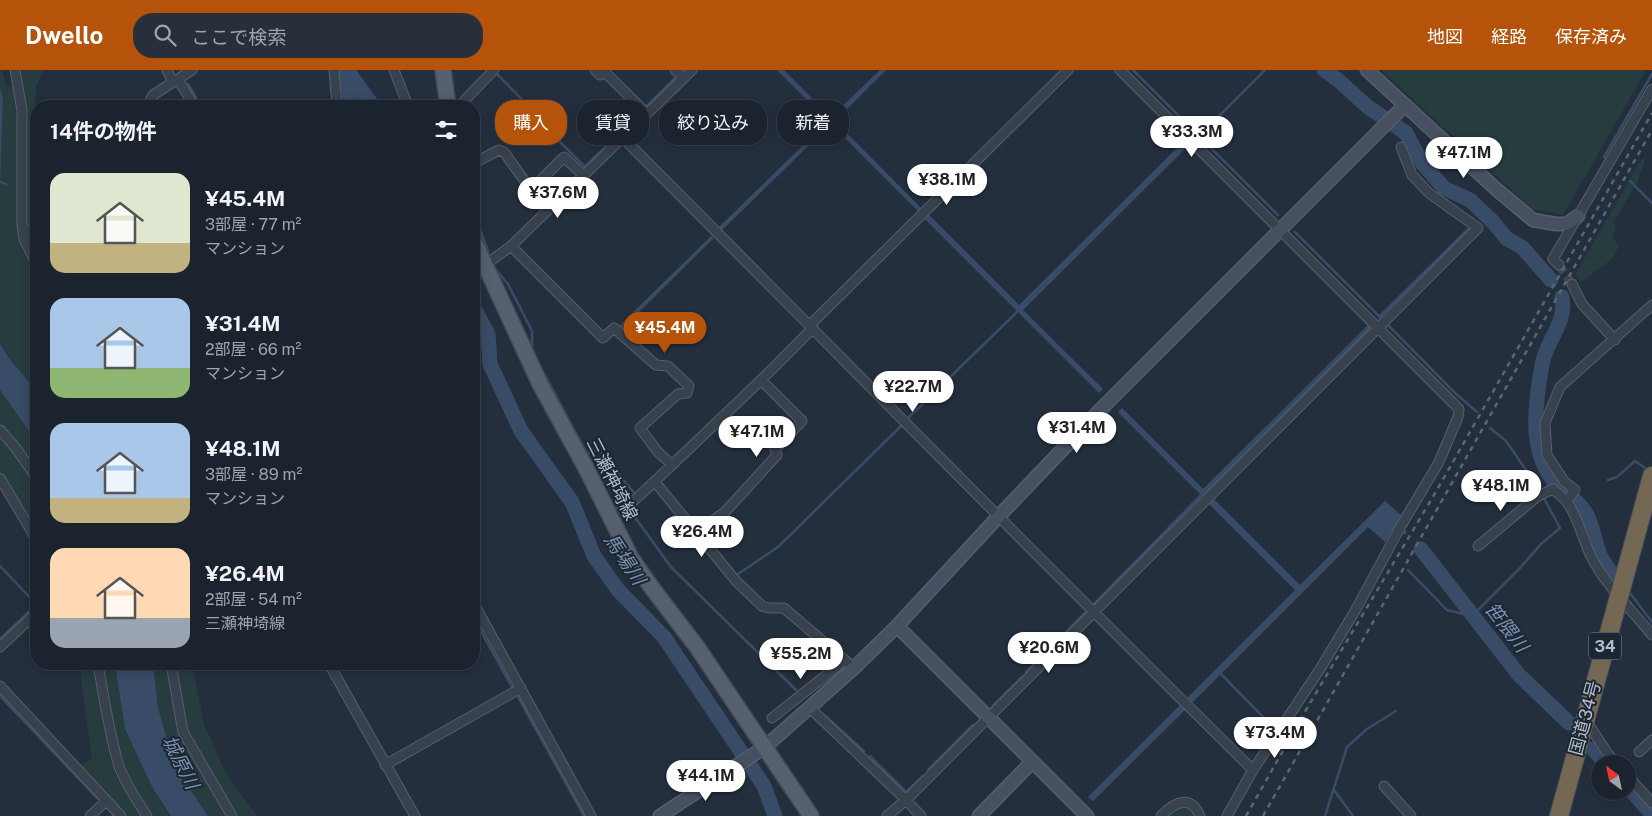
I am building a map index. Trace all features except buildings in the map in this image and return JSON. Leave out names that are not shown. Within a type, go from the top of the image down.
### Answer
[{"type":"highway","name":"国道34号","points":[[1558,816],[1652,476]]},
{"type":"main road","points":[[443,70],[447,100]]},
{"type":"main road","name":"三瀬神埼線","points":[[480,271],[631,558],[696,647],[760,750],[811,816]]},
{"type":"street","points":[[15,70],[22,110],[22,224],[24,239],[30,251]]},
{"type":"street","points":[[166,70],[176,80],[190,100]]},
{"type":"street","points":[[150,100],[153,95],[192,70]]},
{"type":"street","points":[[334,70],[336,100]]},
{"type":"street","points":[[394,70],[406,100]]},
{"type":"street","points":[[465,100],[494,70]]},
{"type":"street","points":[[595,70],[600,75],[604,71],[633,100]]},
{"type":"street","points":[[675,70],[684,78]]},
{"type":"street","points":[[649,112],[692,70]]},
{"type":"street","points":[[611,518],[625,509],[761,380],[1068,70]]},
{"type":"street","points":[[1120,70],[1280,230],[1382,323],[1459,409],[1458,417],[1439,462],[1350,620],[1254,770],[1227,816]]},
{"type":"street","points":[[1367,70],[1401,109],[1534,220],[1566,224],[1578,216]]},
{"type":"street","points":[[1559,265],[1553,259],[1652,89]]},
{"type":"street","points":[[772,718],[849,664],[897,626],[1106,404],[1280,230],[1378,127],[1401,109]]},
{"type":"street","points":[[480,268],[511,246],[616,145]]},
{"type":"street","points":[[630,145],[998,517],[1254,770]]},
{"type":"street","points":[[887,816],[906,800],[1478,228],[1429,193],[1412,175],[1400,147]]},
{"type":"street","points":[[480,160],[499,150],[504,152],[531,190],[564,157],[584,176]]},
{"type":"street","points":[[22,224],[30,237]]},
{"type":"street","points":[[511,246],[603,338],[614,328],[656,365],[668,366],[689,386],[687,393],[678,394],[640,428],[657,450],[672,465]]},
{"type":"street","points":[[1572,284],[1582,304],[1615,340]]},
{"type":"street","points":[[1567,501],[1575,490],[1564,480],[1547,455],[1545,423],[1560,387],[1615,340],[1652,305]]},
{"type":"street","points":[[696,532],[725,512],[776,455],[775,449],[802,421],[761,380]]},
{"type":"street","points":[[0,430],[30,468]]},
{"type":"street","points":[[0,478],[30,529]]},
{"type":"street","points":[[654,482],[736,581],[762,606],[784,608],[849,664]]},
{"type":"street","points":[[1478,546],[1542,494],[1553,488],[1567,501],[1593,562],[1619,597],[1652,635]]},
{"type":"street","points":[[480,615],[591,816]]},
{"type":"street","points":[[0,647],[30,619]]},
{"type":"street","points":[[897,626],[1087,816]]},
{"type":"street","points":[[660,816],[760,750],[810,708],[849,664]]},
{"type":"street","points":[[99,670],[106,713],[120,767],[139,805],[147,816]]},
{"type":"street","points":[[172,670],[183,732],[232,816]]},
{"type":"street","points":[[333,670],[414,816]]},
{"type":"street","points":[[0,686],[121,816]]},
{"type":"street","points":[[385,765],[521,688]]},
{"type":"street","points":[[810,708],[921,816]]},
{"type":"street","points":[[1585,719],[1609,755]]},
{"type":"street","points":[[1639,752],[1652,740]]},
{"type":"street","points":[[979,816],[1032,762]]},
{"type":"street","points":[[1636,785],[1652,803]]},
{"type":"street","points":[[1384,786],[1411,816]]},
{"type":"street","points":[[90,816],[106,801]]},
{"type":"street","points":[[1161,816],[1170,806],[1182,802],[1191,804],[1200,816]]},
{"type":"green space","points":[[0,70],[2,70],[7,89],[20,78],[20,70],[44,70],[36,86],[36,100],[30,100],[30,383],[0,344],[0,189],[3,97],[0,88]]},
{"type":"green space","points":[[1381,70],[1646,70],[1563,215],[1532,209]]},
{"type":"green space","points":[[1646,156],[1637,183],[1614,221],[1616,228],[1612,236],[1619,247],[1611,260],[1581,282],[1575,275],[1639,163]]},
{"type":"green space","points":[[0,390],[30,432],[30,525],[0,471]]},
{"type":"green space","points":[[80,670],[116,670],[125,729],[152,787],[171,816],[113,816],[100,799],[71,770],[92,759]]},
{"type":"green space","points":[[154,670],[193,670],[204,724],[225,772],[257,816],[208,816],[175,767],[158,709]]},
{"type":"green space","points":[[1181,807],[1188,809],[1194,816],[1167,816],[1175,809]]},
{"type":"water","points":[[777,70],[784,70],[814,100],[807,100]]},
{"type":"water","points":[[880,70],[886,70],[849,107],[849,100]]},
{"type":"water","points":[[0,88],[3,97],[0,189]]},
{"type":"water","points":[[849,135],[921,208],[918,211],[849,142]]},
{"type":"water","points":[[1183,142],[1188,146],[1023,310],[1103,389],[1099,393],[925,219],[929,215],[1019,305]]},
{"type":"water","points":[[803,145],[809,145],[722,230],[719,227]]},
{"type":"water","points":[[711,236],[714,238],[622,329],[619,326]]},
{"type":"water","points":[[1368,325],[1371,328],[1203,497],[1118,412],[1122,408],[1203,489]]},
{"type":"water","points":[[0,344],[30,383],[30,432],[0,390]]},
{"type":"water","points":[[1214,499],[1300,585],[1385,501],[1402,516],[1397,524],[1407,532],[1405,535],[1395,528],[1385,542],[1368,527],[1192,703],[1187,698],[1295,590],[1209,504]]},
{"type":"water","points":[[116,670],[154,670],[158,708],[175,767],[208,816],[171,816],[152,787],[125,729]]},
{"type":"water","points":[[1180,705],[1185,710],[1093,801],[1088,797]]},
{"type":"waterway","name":"馬場川","points":[[347,70],[369,100]]},
{"type":"waterway","points":[[1133,70],[1278,215]]},
{"type":"waterway","points":[[1199,136],[1265,70]]},
{"type":"waterway","points":[[1324,70],[1368,107],[1406,133],[1422,163],[1444,188],[1470,200],[1493,222],[1507,239],[1522,247],[1551,280]]},
{"type":"waterway","points":[[346,71],[350,100]]},
{"type":"waterway","points":[[1607,160],[1604,157],[1652,74]]},
{"type":"waterway","points":[[498,75],[555,133],[558,140],[585,167],[607,145]]},
{"type":"waterway","points":[[649,104],[676,77]]},
{"type":"waterway","points":[[188,84],[197,100]]},
{"type":"waterway","points":[[1630,181],[1652,203]]},
{"type":"waterway","points":[[0,182],[6,184]]},
{"type":"waterway","points":[[480,229],[488,251]]},
{"type":"waterway","points":[[1380,316],[1468,229]]},
{"type":"waterway","points":[[1295,232],[1382,319]]},
{"type":"waterway","points":[[497,271],[508,284],[532,331],[532,350]]},
{"type":"waterway","points":[[1562,297],[1562,315],[1544,356],[1539,380],[1536,411],[1537,442],[1546,470],[1555,483],[1580,505],[1587,515],[1601,558],[1615,577]]},
{"type":"waterway","points":[[909,417],[1017,312]]},
{"type":"waterway","name":"馬場川","points":[[480,319],[488,334],[490,364],[521,431],[572,502],[594,556],[618,590],[664,637],[764,786],[775,816]]},
{"type":"waterway","points":[[1386,323],[1455,393],[1477,412]]},
{"type":"waterway","points":[[540,366],[587,454],[598,449],[635,494]]},
{"type":"waterway","points":[[738,574],[778,547],[902,425]]},
{"type":"waterway","points":[[1408,570],[1447,610],[1472,616],[1541,544],[1560,528],[1539,489],[1506,441],[1490,428]]},
{"type":"waterway","points":[[1608,480],[1617,477],[1635,461],[1648,472]]},
{"type":"waterway","points":[[1093,605],[1201,495]]},
{"type":"waterway","points":[[629,509],[671,567],[796,690]]},
{"type":"waterway","name":"笹隈川","points":[[1421,549],[1519,675],[1569,723]]},
{"type":"waterway","points":[[0,566],[30,598]]},
{"type":"waterway","points":[[1630,593],[1652,622]]},
{"type":"waterway","points":[[0,639],[30,611]]},
{"type":"waterway","points":[[1026,672],[1086,612]]},
{"type":"waterway","points":[[480,630],[512,687]]},
{"type":"waterway","points":[[1221,674],[1276,730]]},
{"type":"waterway","points":[[993,706],[1022,677]]},
{"type":"waterway","points":[[0,696],[98,799]]},
{"type":"waterway","points":[[518,697],[584,816]]},
{"type":"waterway","points":[[1325,816],[1347,747],[1367,729],[1396,711]]},
{"type":"waterway","points":[[824,715],[864,751]]},
{"type":"waterway","points":[[928,770],[973,725]]},
{"type":"waterway","points":[[1280,734],[1284,738]]},
{"type":"waterway","name":"笹隈川","points":[[1593,749],[1598,755]]},
{"type":"waterway","points":[[870,756],[906,792],[923,776]]},
{"type":"waterway","points":[[1334,790],[1353,816]]},
{"type":"waterway","name":"笹隈川","points":[[1636,796],[1652,814]]},
{"type":"waterway","points":[[110,811],[114,816]]},
{"type":"tunnel","points":[[1559,265],[1572,284]]},
{"type":"railway","points":[[1246,816],[1310,703],[1434,495],[1652,113]]},
{"type":"railway","points":[[1263,816],[1652,130]]},
{"type":"water label","name":"城原川","points":[[181,762]]}]
